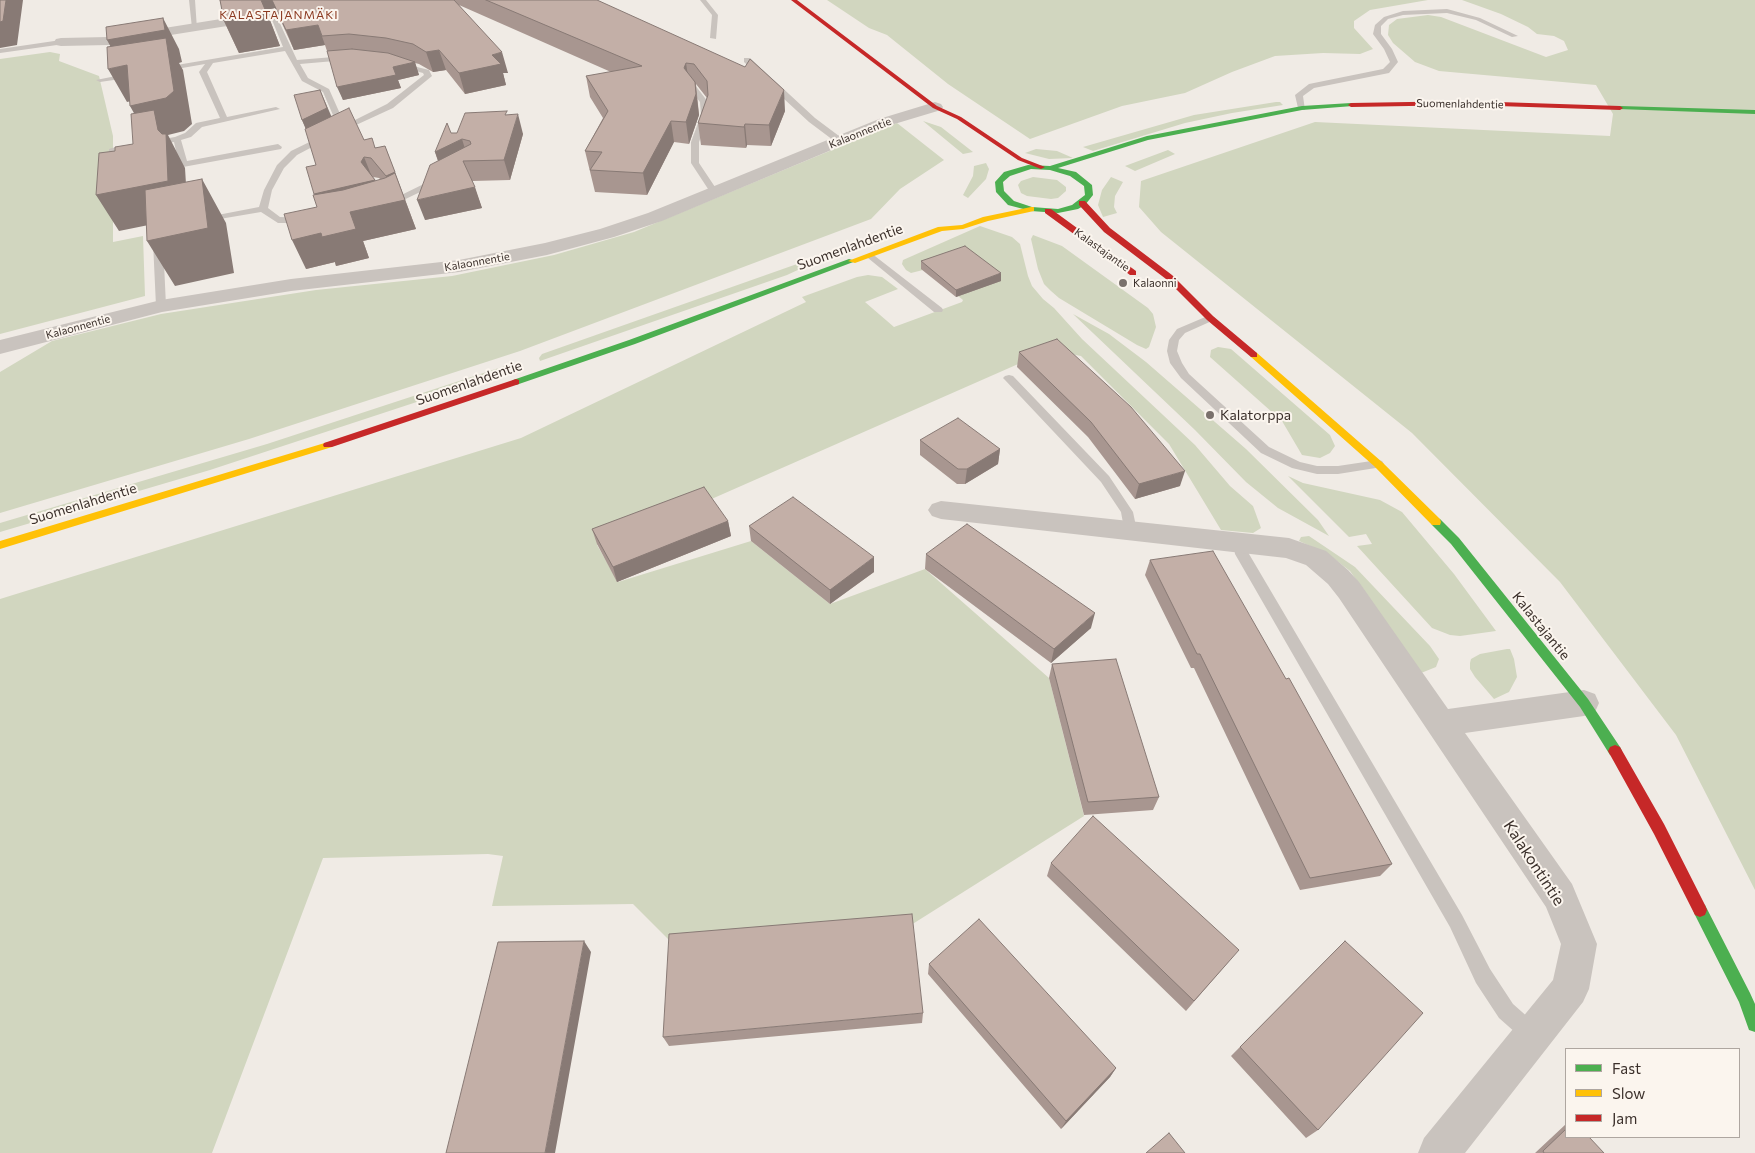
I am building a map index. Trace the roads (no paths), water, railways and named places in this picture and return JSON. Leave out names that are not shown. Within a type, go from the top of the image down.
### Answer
[{"type":"main road","points":[[794,0],[935,107],[959,118],[1020,159],[1074,174],[1092,182],[1089,195],[1082,203],[1067,209],[1048,211],[1031,210],[1011,203],[1000,192],[1000,179]]},
{"type":"main road","name":"Suomenlahdentie","points":[[1000,179],[1013,171],[1045,167],[1102,153],[1147,138],[1302,108],[1391,103],[1468,103],[1755,112]]},
{"type":"main road","points":[[935,107],[944,121],[951,127]]},
{"type":"main road","name":"Suomenlahdentie","points":[[1134,154],[1157,144],[1169,135]]},
{"type":"main road","points":[[987,196],[1000,179]]},
{"type":"main road","name":"Kalastajantie","points":[[1082,203],[1107,230],[1169,277],[1210,318],[1318,409],[1378,464],[1456,541],[1584,703],[1621,760],[1660,828],[1745,998],[1755,1024]]},
{"type":"main road","name":"Suomenlahdentie","points":[[0,545],[346,440],[632,342],[941,229],[963,227],[986,219],[1031,210]]},
{"type":"main road","name":"Kalastajantie","points":[[1048,211],[1145,281]]},
{"type":"main road","name":"Suomenlahdentie","points":[[941,229],[946,219],[952,216]]},
{"type":"main road","name":"Kalastajantie","points":[[1172,298],[1210,318]]},
{"type":"street","points":[[61,42],[195,28],[273,15],[287,9],[365,0]]},
{"type":"street","name":"Kalaonnentie","points":[[0,347],[161,306],[291,284],[459,266],[547,249],[639,223],[885,122],[935,107]]},
{"type":"street","points":[[941,510],[1289,548],[1316,558],[1328,567],[1349,590],[1439,723],[1584,703]]},
{"type":"street","name":"Kalakontintie","points":[[1439,723],[1559,896],[1579,944],[1570,988],[1439,1153]]},
{"type":"lane","points":[[192,0],[195,28]]},
{"type":"lane","points":[[703,0],[715,15],[714,38]]},
{"type":"lane","points":[[1302,108],[1299,95],[1312,86],[1386,71],[1394,62],[1388,49],[1377,34],[1378,25],[1386,18],[1403,13],[1447,11],[1478,18],[1514,36]]},
{"type":"lane","points":[[273,15],[287,48],[305,79],[326,91],[343,129]]},
{"type":"lane","points":[[0,51],[61,42]]},
{"type":"lane","points":[[155,71],[287,48]]},
{"type":"lane","points":[[296,62],[357,58]]},
{"type":"lane","points":[[747,60],[812,120],[840,141]]},
{"type":"lane","points":[[211,61],[203,72],[224,119]]},
{"type":"lane","points":[[263,209],[268,190],[280,167],[294,153],[390,106],[428,76],[426,72],[416,68],[393,62]]},
{"type":"lane","points":[[100,80],[137,74]]},
{"type":"lane","points":[[692,87],[704,102],[705,116],[694,142],[695,163],[715,193]]},
{"type":"lane","points":[[112,151],[177,139],[188,135],[199,125],[276,109]]},
{"type":"lane","points":[[177,139],[184,164],[237,156],[278,147]]},
{"type":"lane","points":[[388,201],[448,175]]},
{"type":"lane","points":[[196,222],[263,209],[278,220],[314,221]]},
{"type":"lane","points":[[161,306],[158,235],[163,230]]},
{"type":"lane","points":[[870,256],[938,310]]},
{"type":"lane","points":[[1210,318],[1181,331],[1174,340],[1172,350],[1176,363],[1184,376],[1265,450],[1296,465],[1317,470],[1338,470],[1378,464]]},
{"type":"lane","points":[[1009,378],[1104,479],[1127,512],[1130,531]]},
{"type":"lane","points":[[1240,542],[1242,554],[1456,921],[1483,976],[1506,1011],[1534,1035]]},
{"type":"place","name":"Kalaonni","points":[[1123,283]]},
{"type":"place","name":"Kalatorppa","points":[[1210,415]]},
{"type":"district","name":"KALASTAJANMÄKI","points":[[279,15]]}]
